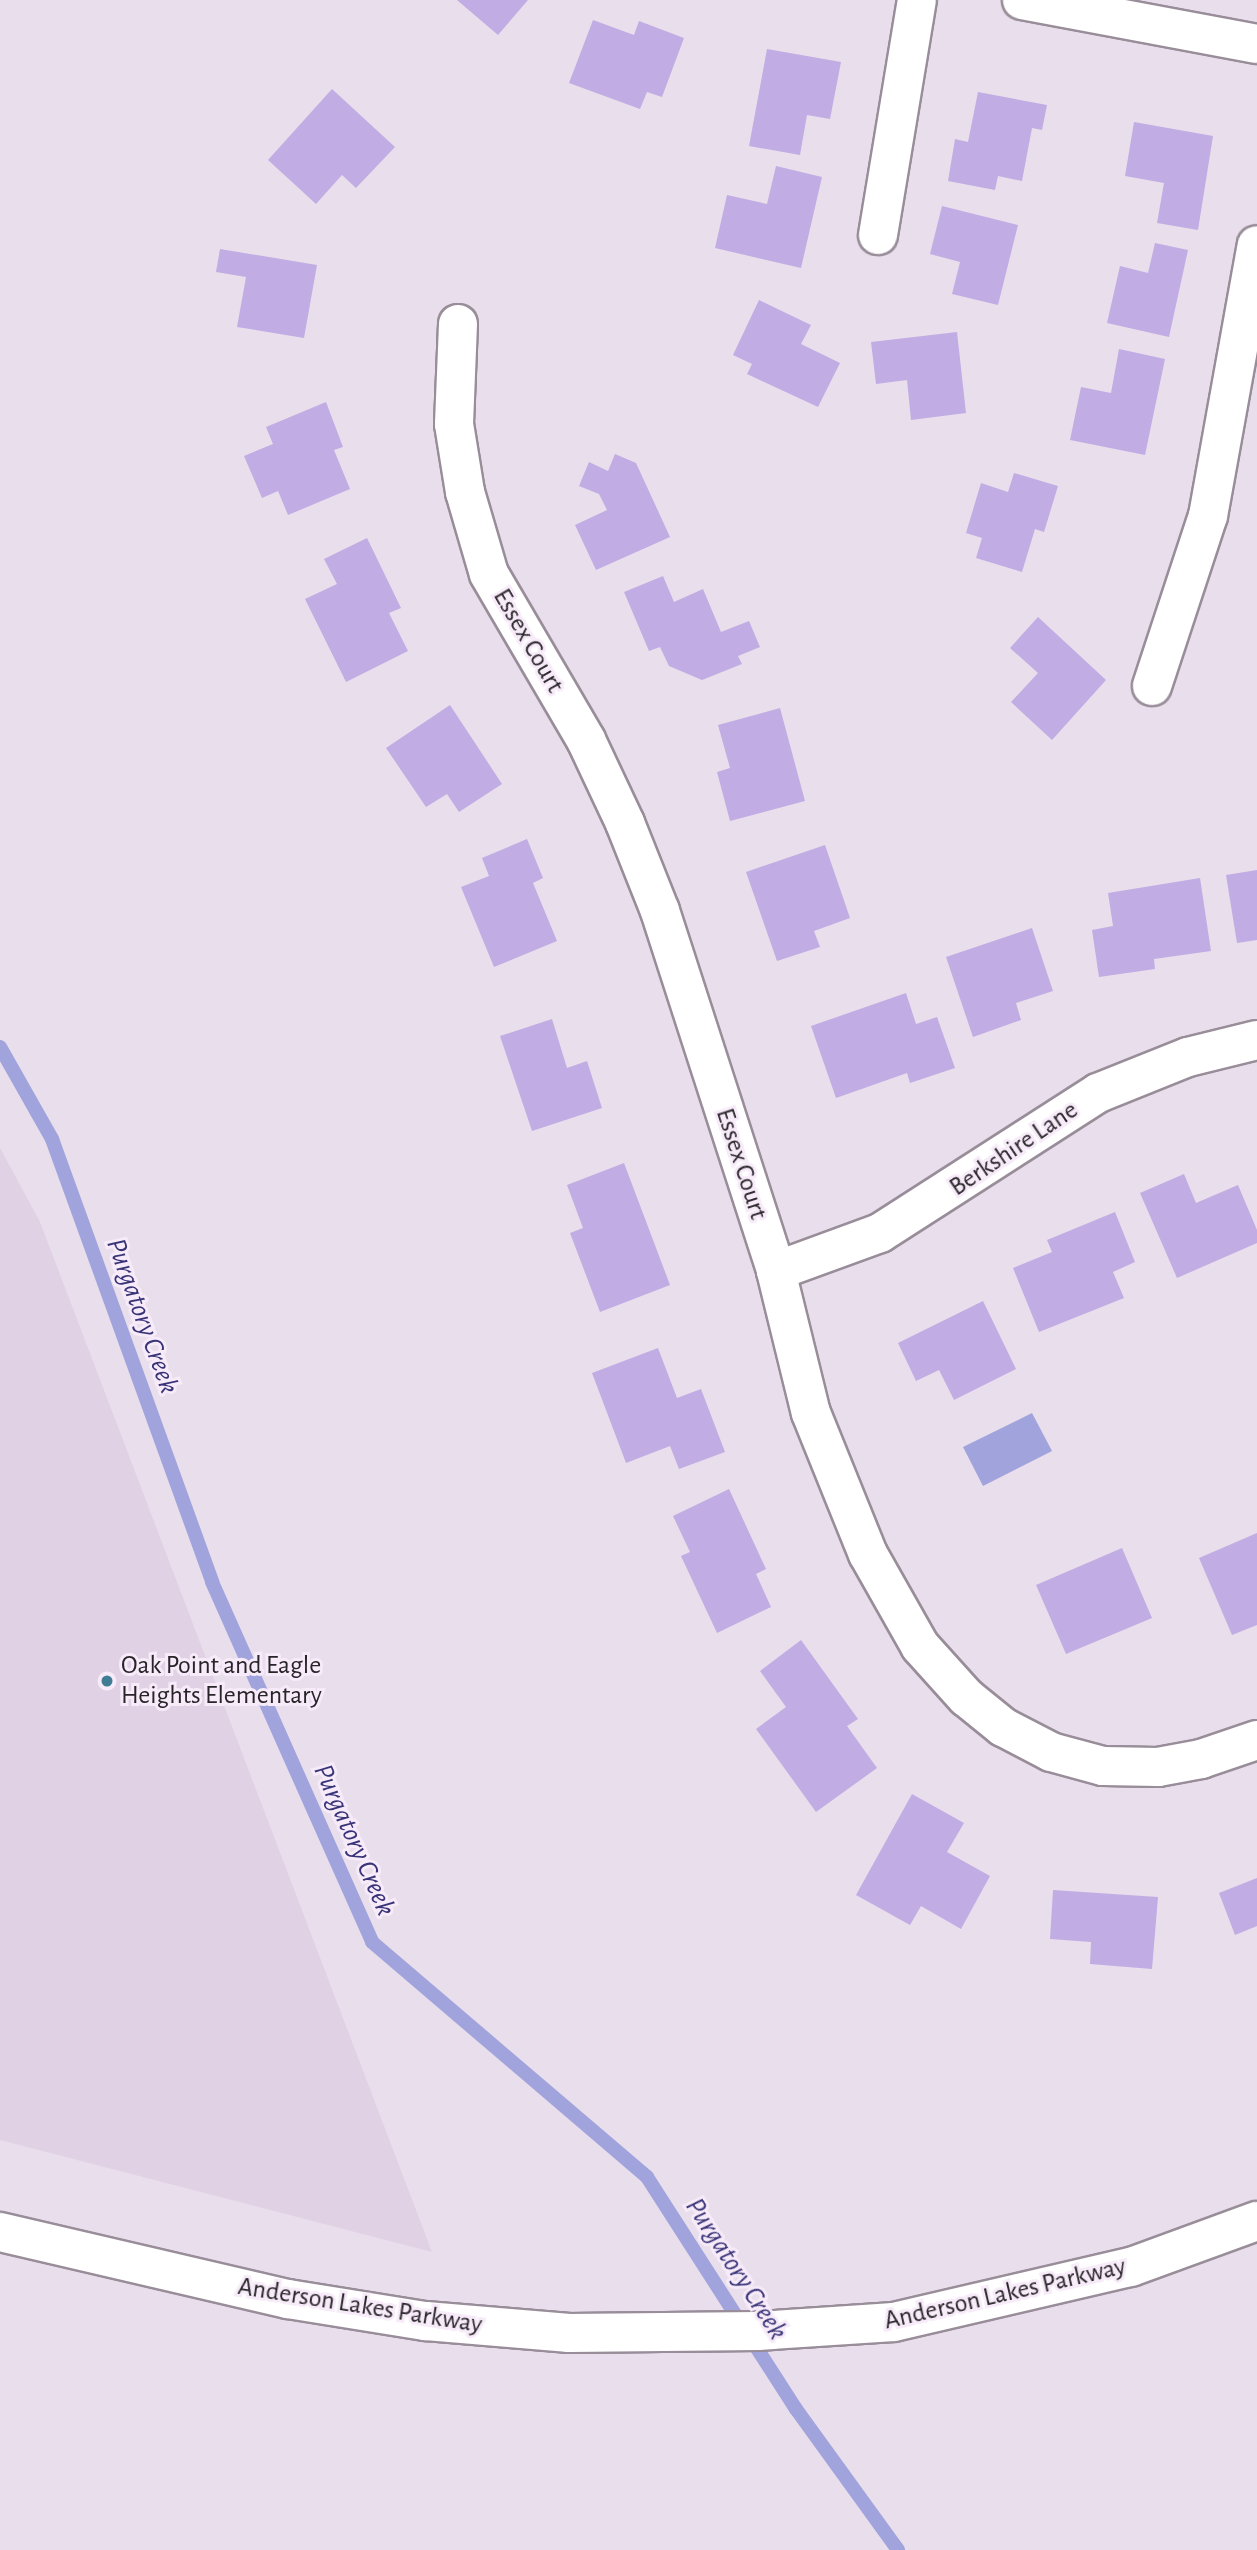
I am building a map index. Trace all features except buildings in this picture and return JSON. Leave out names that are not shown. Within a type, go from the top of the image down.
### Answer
[{"type":"street","points":[[878,235],[917,0]]},
{"type":"street","points":[[1022,0],[1257,44]]},
{"type":"street","points":[[1152,687],[1208,516],[1257,245]]},
{"type":"street","name":"Essex Court","points":[[458,324],[454,424],[465,492],[489,574],[586,740],[625,822],[660,911],[776,1271],[811,1413],[868,1554],[919,1646],[966,1697],[1003,1727],[1051,1752],[1103,1766],[1158,1767],[1202,1759],[1257,1740]]},
{"type":"street","name":"Berkshire Lane","points":[[776,1271],[880,1233],[1098,1093],[1188,1057],[1257,1040]]},
{"type":"street","name":"Anderson Lakes Parkway","points":[[0,2232],[288,2299],[426,2321],[569,2333],[758,2331],[894,2322],[1131,2267],[1257,2221]]},
{"type":"shaded area","name":"Oak Point and Eagle Heights Elementary","points":[[0,1148],[40,1222],[432,2252],[0,2140]]},
{"type":"water","points":[[1032,1413],[1052,1451],[983,1486],[963,1447]]},
{"type":"waterway","name":"Purgatory Creek","points":[[0,1047],[52,1139],[212,1582],[372,1942],[647,2177],[796,2409],[898,2550]]},
{"type":"place","name":"Oak Point and Eagle Heights Elementary","points":[[107,1681]]}]
